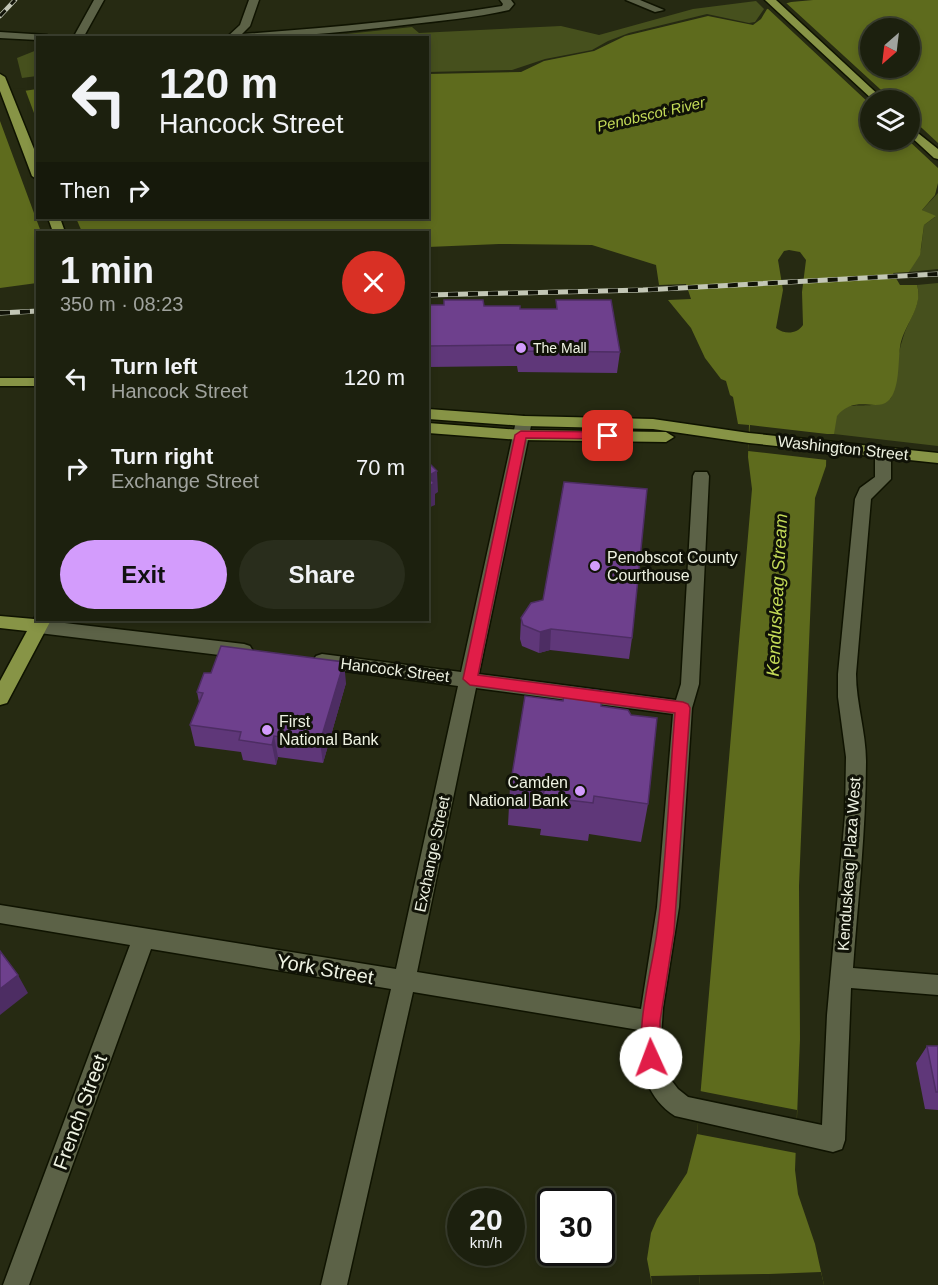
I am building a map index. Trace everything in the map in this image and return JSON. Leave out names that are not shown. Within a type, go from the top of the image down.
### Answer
[{"type":"main road","points":[[770,0],[868,90]]},
{"type":"main road","points":[[1,81],[36,172]]},
{"type":"main road","points":[[920,139],[938,156]]},
{"type":"main road","points":[[0,382],[36,382]]},
{"type":"main road","name":"Washington Street","points":[[429,414],[523,428]]},
{"type":"main road","name":"Washington Street","points":[[429,428],[523,428],[749,438],[938,458]]},
{"type":"main road","points":[[0,622],[41,623],[0,698]]},
{"type":"street","points":[[79,36],[99,0]]},
{"type":"street","points":[[232,36],[245,26],[254,0]]},
{"type":"street","points":[[631,0],[659,10]]},
{"type":"street","points":[[271,36],[459,16],[507,3]]},
{"type":"street","points":[[0,35],[36,37]]},
{"type":"street","points":[[0,46],[36,44]]},
{"type":"street","name":"Exchange Street","points":[[334,1285],[404,982],[523,428]]},
{"type":"street","name":"Kenduskeag Plaza West","points":[[651,1021],[651,1058],[660,1086],[677,1104],[698,1113],[833,1140],[841,977],[855,815],[856,757],[847,697],[847,674],[863,499],[866,492],[883,479],[883,453]]},
{"type":"street","points":[[651,1021],[666,932],[683,708],[690,684],[701,476]]},
{"type":"street","points":[[41,623],[264,654]]},
{"type":"street","name":"Hancock Street","points":[[299,658],[683,708]]},
{"type":"street","name":"York Street","points":[[0,914],[651,1021]]},
{"type":"street","name":"French Street","points":[[16,1285],[144,938]]},
{"type":"street","points":[[841,977],[938,985]]},
{"type":"shaded area","points":[[756,1],[764,9],[755,22],[749,23],[707,14],[629,33],[592,50],[545,59],[512,70],[429,72],[429,36],[327,36],[412,27],[419,33],[561,26],[599,35],[693,9]]},
{"type":"shaded area","points":[[36,50],[36,76],[22,78],[17,58]]},
{"type":"shaded area","points":[[938,193],[938,269],[909,272],[921,249],[924,225],[935,217],[922,210]]},
{"type":"shaded area","points":[[938,283],[938,446],[834,434],[835,422],[842,409],[878,404],[891,398],[901,345],[918,299],[917,285]]},
{"type":"water","points":[[938,0],[938,183],[935,195],[922,210],[936,216],[924,225],[920,255],[909,272],[893,273],[900,285],[917,285],[918,293],[918,301],[900,347],[895,390],[888,401],[883,404],[858,404],[844,409],[837,416],[834,434],[827,434],[826,466],[815,498],[799,886],[800,1039],[795,1170],[798,1194],[815,1244],[824,1285],[769,1274],[699,1275],[700,1285],[652,1285],[647,1259],[651,1233],[657,1219],[687,1173],[697,1134],[752,489],[748,457],[749,425],[738,424],[733,397],[730,395],[726,381],[721,379],[705,358],[691,328],[668,300],[691,299],[686,284],[659,285],[656,265],[592,245],[499,244],[429,247],[429,231],[36,231],[36,283],[0,288],[0,91],[17,92],[36,89],[36,219],[429,219],[429,74],[521,72],[544,61],[594,51],[625,36],[708,16],[753,25],[761,19],[767,9],[791,2]],"holes":[[[784,251],[800,252],[806,260],[802,292],[803,325],[798,330],[783,332],[776,328],[783,290],[778,260]]]},
{"type":"pier","points":[[784,1],[860,71],[860,78],[868,78],[881,90],[860,90],[860,95],[766,7]]},
{"type":"pier","points":[[0,88],[25,89],[36,118],[36,218],[0,121]]},
{"type":"pier","points":[[920,126],[938,143],[938,168],[919,150]]},
{"type":"pier","points":[[36,219],[76,219],[82,231],[41,231]]},
{"type":"pier","points":[[750,425],[827,434],[827,460],[748,451]]},
{"type":"pier","points":[[700,1091],[797,1110],[796,1153],[697,1134]]},
{"type":"pier","points":[[821,1272],[824,1285],[771,1285],[769,1274]]},
{"type":"pier","points":[[699,1275],[700,1285],[652,1285],[651,1276]]},
{"type":"building","points":[[444,300],[483,300],[484,306],[557,309],[556,300],[611,300],[620,352],[518,351],[518,345],[429,346],[429,305],[444,305]]},
{"type":"building","points":[[429,463],[437,471],[429,475]]},
{"type":"building","name":"Penobscot County Courthouse","points":[[564,482],[647,489],[632,638],[551,629],[540,632],[523,625],[521,618],[531,603],[543,600]]},
{"type":"building","name":"First National Bank","points":[[221,646],[344,662],[320,742],[274,736],[272,745],[239,740],[241,732],[190,725],[203,693],[197,692],[204,673],[211,673]]},
{"type":"building","points":[[565,687],[602,691],[601,706],[628,710],[631,715],[657,718],[648,804],[594,796],[593,803],[543,797],[544,791],[510,787],[525,696],[563,701]]},
{"type":"building","points":[[0,951],[18,975],[0,989]]},
{"type":"building","points":[[927,1046],[938,1046],[938,1092],[936,1092]]},
{"type":"railway","points":[[0,16],[15,0]]},
{"type":"railway","points":[[429,295],[643,290],[938,274]]},
{"type":"railway","points":[[0,313],[36,311]]},
{"type":"place","name":"The Mall","points":[[521,348]]},
{"type":"place","name":"Penobscot County Courthouse","points":[[595,566]]},
{"type":"place","name":"First National Bank","points":[[267,730]]},
{"type":"place","name":"Camden National Bank","points":[[580,791]]},
{"type":"route","points":[[608,436],[521,435],[470,679],[683,708],[666,932],[651,1021],[651,1058]]},
{"type":"water label","name":"Penobscot River","points":[[651,114]]},
{"type":"water label","name":"Kenduskeag Stream","points":[[777,595]]}]
